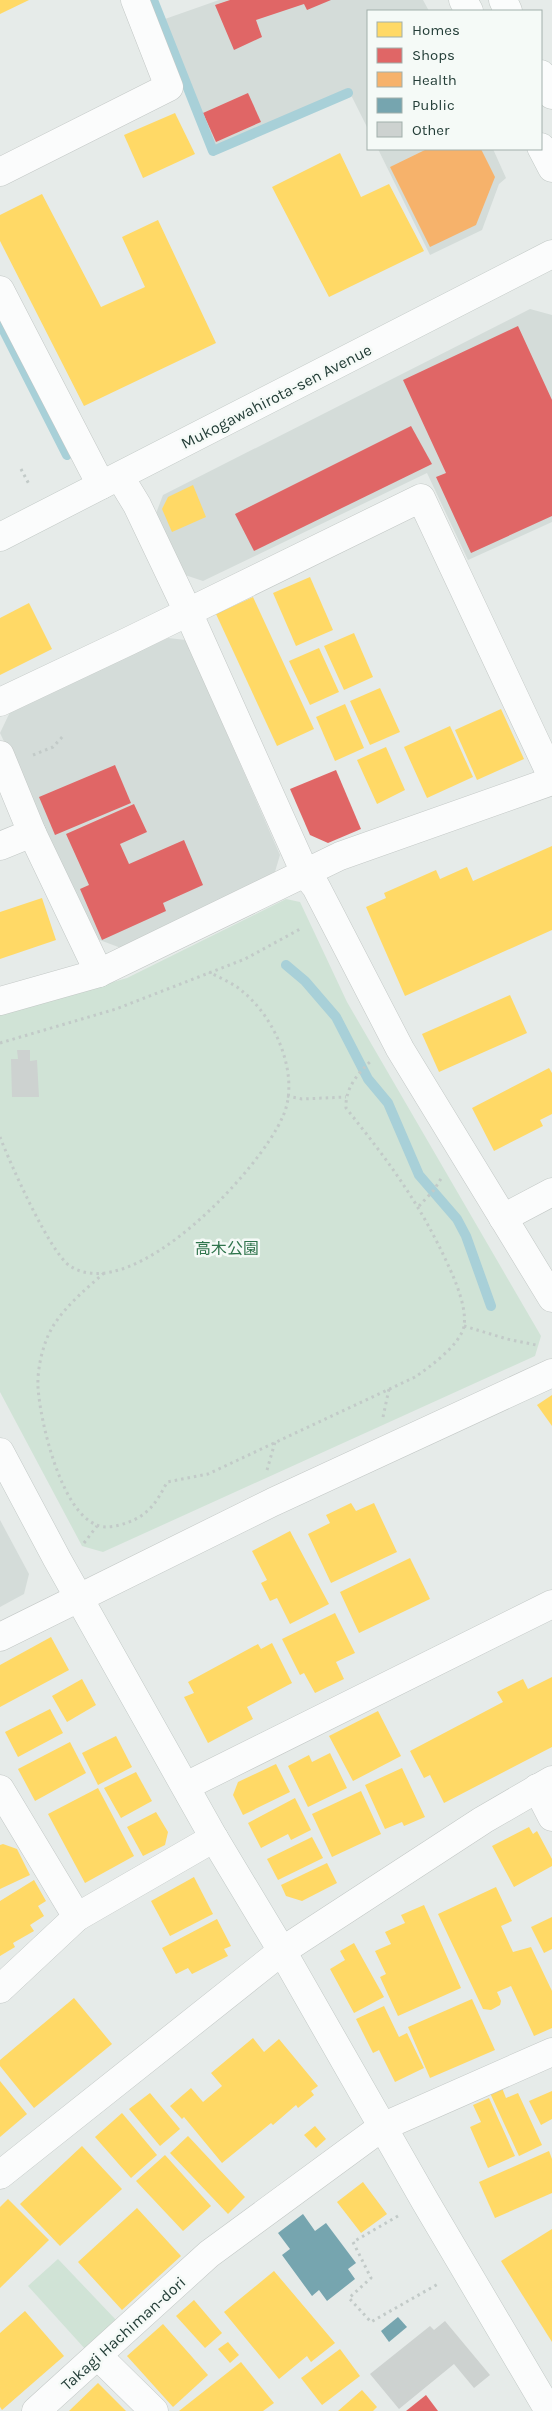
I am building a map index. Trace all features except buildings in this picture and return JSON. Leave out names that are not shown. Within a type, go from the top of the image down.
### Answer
[{"type":"street","points":[[0,172],[169,87],[135,0]]},
{"type":"street","points":[[542,76],[552,95]]},
{"type":"street","points":[[542,149],[552,168]]},
{"type":"street","name":"Mukogawahirota-sen Avenue","points":[[0,537],[552,254]]},
{"type":"street","points":[[0,290],[110,481],[137,505],[188,612],[305,873],[316,887],[398,1044],[552,1298]]},
{"type":"street","points":[[0,702],[421,498],[552,779],[340,856],[99,973],[0,1000]]},
{"type":"street","points":[[0,755],[32,833],[99,973]]},
{"type":"street","points":[[0,846],[32,833]]},
{"type":"street","points":[[503,1218],[552,1192]]},
{"type":"street","points":[[0,1637],[272,1502],[552,1373]]},
{"type":"street","points":[[0,1452],[79,1598],[214,1838],[282,1951],[382,2127],[548,2411]]},
{"type":"street","points":[[186,1786],[552,1604]]},
{"type":"street","points":[[0,2175],[282,1951],[483,1820],[545,1784],[552,1817]]},
{"type":"street","points":[[0,1789],[7,1819],[77,1917]]},
{"type":"street","points":[[0,1989],[77,1917],[214,1838]]},
{"type":"street","name":"Takagi Hachiman-dori","points":[[36,2411],[209,2254],[382,2127],[552,2052]]},
{"type":"street","points":[[98,2356],[154,2411]]},
{"type":"path","points":[[21,469],[32,490]]},
{"type":"path","points":[[0,1043],[116,1008],[245,959],[329,912]]},
{"type":"path","points":[[0,1138],[9,1161],[54,1247],[69,1266],[85,1273],[104,1273],[133,1266],[151,1257],[213,1208],[248,1169],[284,1115],[288,1079],[282,1044],[265,1017],[242,991],[209,972]]},
{"type":"path","points":[[104,1273],[81,1294],[52,1328],[42,1355],[38,1385],[48,1441],[56,1470],[74,1505],[87,1520],[98,1526],[118,1526],[138,1520],[150,1510],[167,1482],[208,1474],[415,1377],[441,1357],[456,1341],[464,1326],[458,1288],[427,1221],[389,1161],[346,1108],[346,1097],[350,1086],[369,1062],[398,1044]]},
{"type":"path","points":[[287,1096],[302,1100],[346,1097]]},
{"type":"path","points":[[464,1326],[539,1346]]},
{"type":"path","points":[[404,2213],[353,2242],[371,2278],[349,2298],[371,2322],[443,2281]]},
{"type":"shaded area","points":[[219,0],[423,0],[428,10],[367,10],[367,127],[349,91],[216,148],[165,19]]},
{"type":"shaded area","points":[[378,150],[493,150],[506,178],[499,184],[482,230],[430,255]]},
{"type":"shaded area","points":[[530,309],[552,315],[552,522],[468,560],[427,473],[203,581],[185,575],[155,516],[163,495]]},
{"type":"shaded area","points":[[168,638],[186,640],[280,855],[274,875],[121,948],[97,939],[0,733],[11,710]]},
{"type":"shaded area","points":[[0,1520],[29,1574],[24,1594],[0,1607]]},
{"type":"green space","name":"高木公園","points":[[286,899],[300,902],[347,1002],[541,1336],[535,1356],[103,1552],[82,1546],[0,1392],[0,1015],[127,978]]},
{"type":"green space","points":[[58,2259],[117,2321],[86,2350],[28,2286]]},
{"type":"waterway","points":[[153,0],[213,151],[348,93]]},
{"type":"waterway","points":[[0,323],[67,455]]},
{"type":"waterway","points":[[286,965],[305,981],[336,1017],[368,1079],[388,1103],[419,1175],[457,1219],[466,1236],[491,1306]]}]
